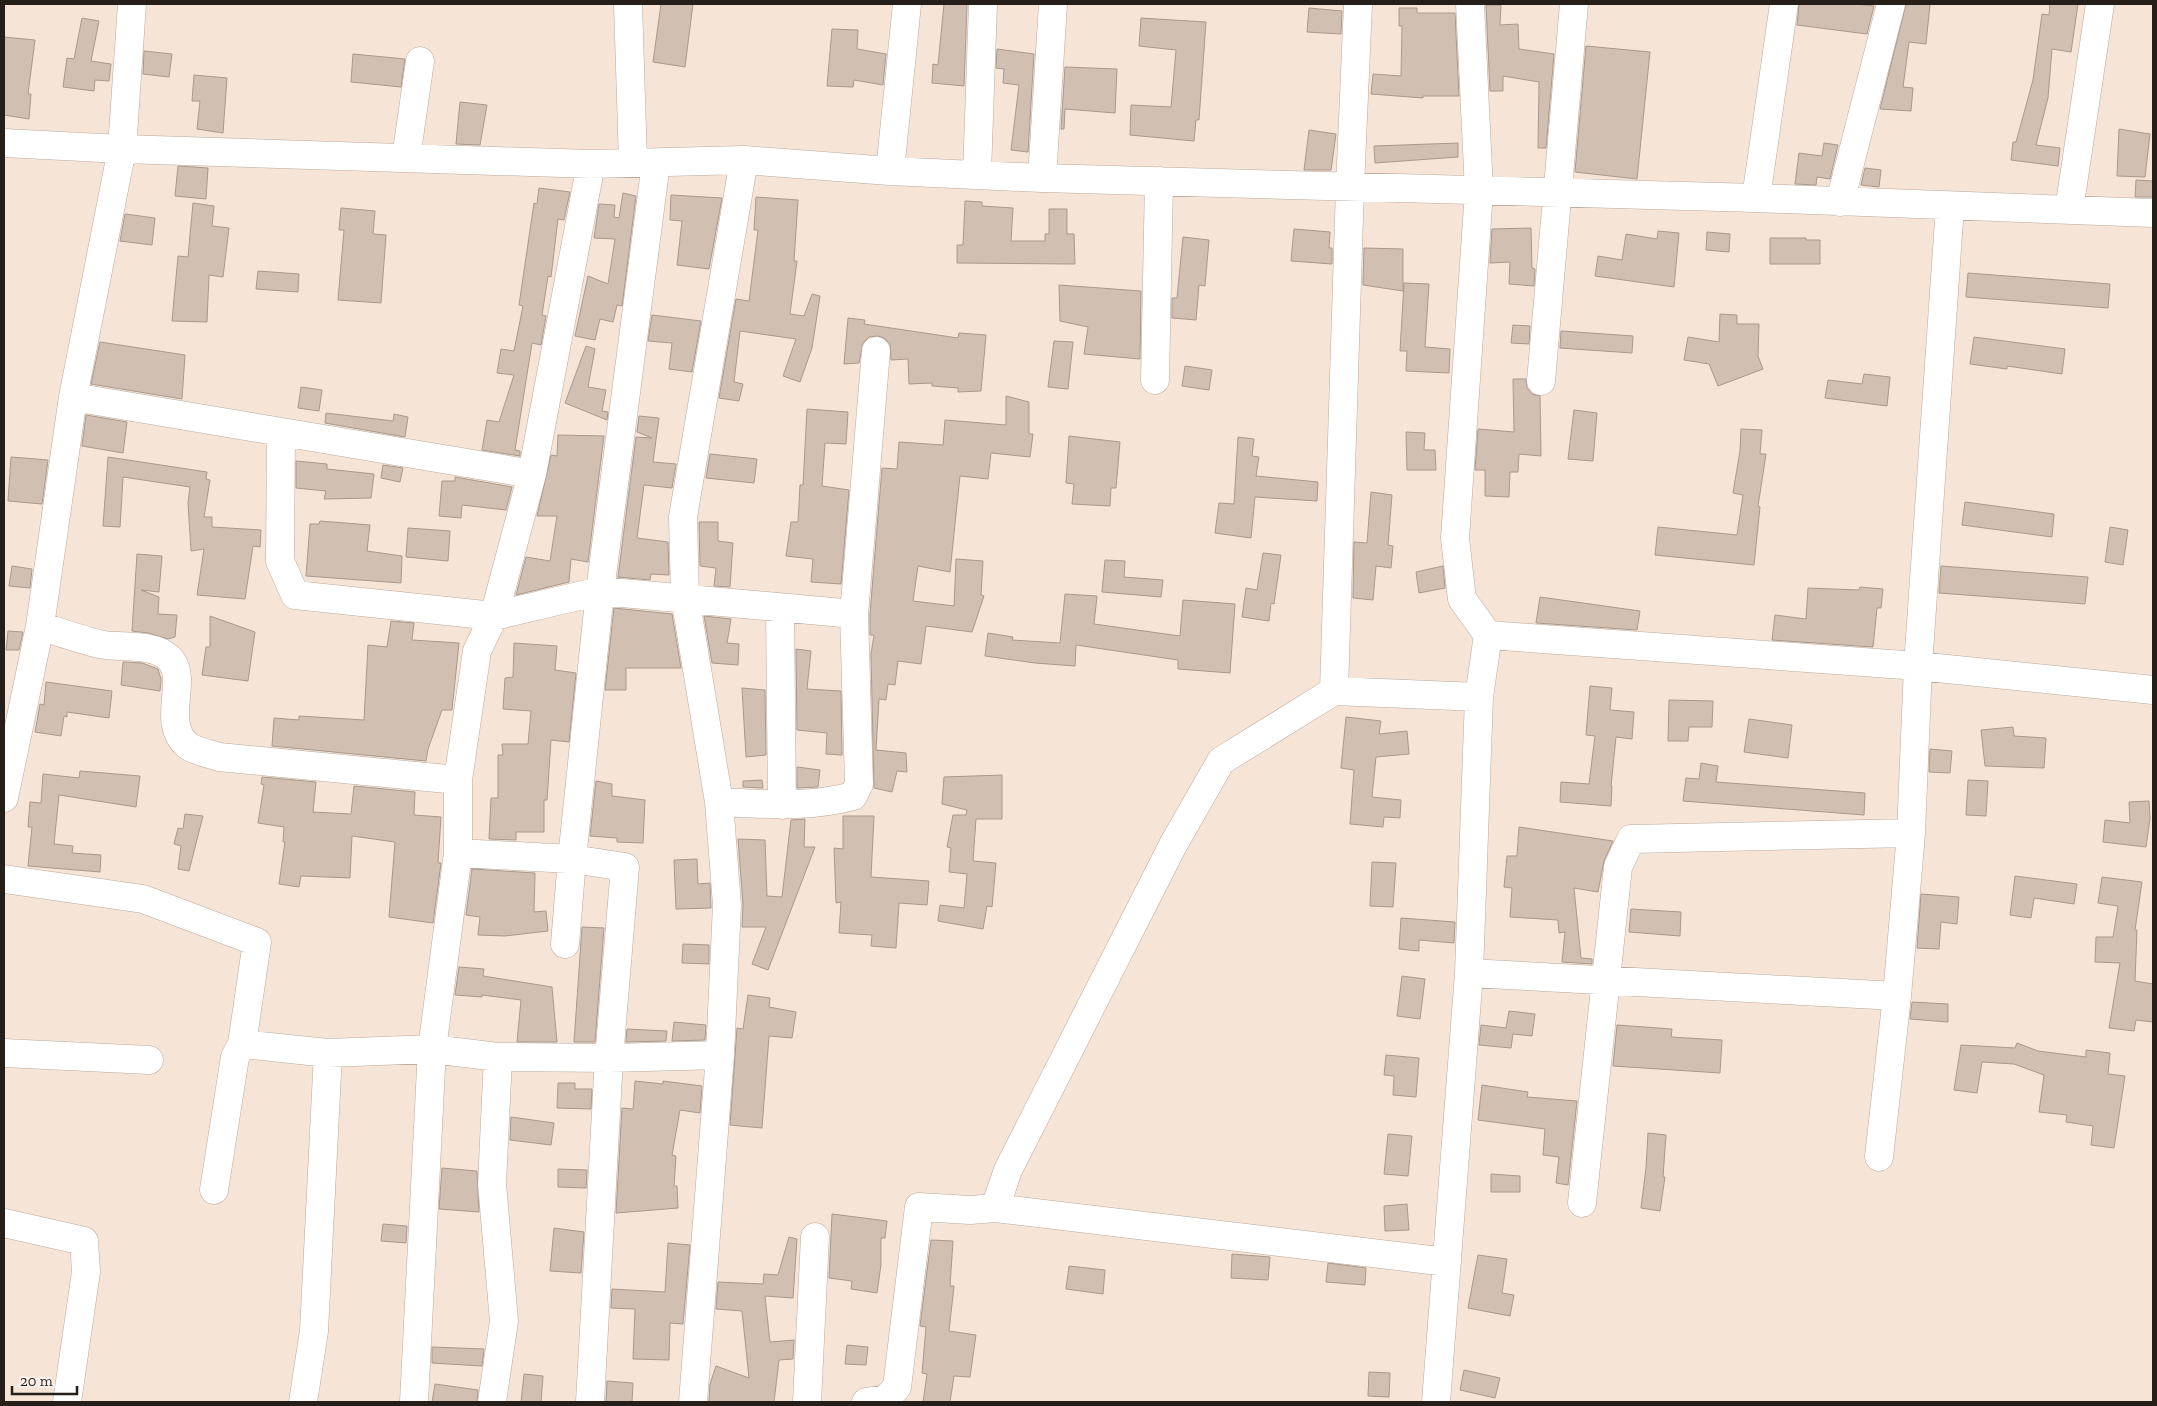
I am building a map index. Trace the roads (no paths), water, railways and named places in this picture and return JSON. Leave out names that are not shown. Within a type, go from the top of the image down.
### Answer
[{"type":"street","points":[[4,798],[40,626],[73,397],[122,149],[132,4]]},
{"type":"street","points":[[565,944],[572,859],[644,162],[628,4]]},
{"type":"street","points":[[890,171],[907,4]]},
{"type":"street","points":[[977,173],[983,4]]},
{"type":"street","points":[[1042,178],[1053,4]]},
{"type":"street","points":[[1334,691],[1350,187],[1358,4]]},
{"type":"street","points":[[1436,1402],[1469,973],[1479,697],[1488,636],[1462,599],[1455,538],[1479,191],[1470,4]]},
{"type":"street","points":[[1541,381],[1574,4]]},
{"type":"street","points":[[1756,198],[1784,4]]},
{"type":"street","points":[[1840,202],[1891,4]]},
{"type":"street","points":[[2069,210],[2100,4]]},
{"type":"street","points":[[406,158],[420,61]]},
{"type":"street","points":[[4,143],[122,149],[591,164],[744,160],[890,171],[977,173],[1042,178],[1557,194],[1756,198],[2153,212]]},
{"type":"street","points":[[693,1402],[720,1055],[727,906],[719,802],[685,597],[684,517],[744,160]]},
{"type":"street","points":[[414,1402],[432,1049],[458,853],[458,780],[477,651],[494,616],[532,474],[591,164]]},
{"type":"street","points":[[1155,380],[1159,181]]},
{"type":"street","points":[[1879,1157],[1897,996],[1910,833],[1918,666],[1950,206]]},
{"type":"street","points":[[719,802],[782,805],[837,800],[853,796],[859,784],[854,614],[876,351]]},
{"type":"street","points":[[73,397],[532,474]]},
{"type":"street","points":[[281,433],[280,561],[295,595],[494,616],[600,591],[685,597],[854,614]]},
{"type":"street","points":[[780,608],[782,805]]},
{"type":"street","points":[[40,626],[101,644],[154,650],[168,657],[175,666],[177,685],[174,712],[177,733],[188,746],[219,757],[458,780]]},
{"type":"street","points":[[1488,636],[1918,666],[2153,690]]},
{"type":"street","points":[[996,1208],[1008,1170],[1168,853],[1221,761],[1334,691],[1479,697]]},
{"type":"street","points":[[1582,1203],[1618,867],[1639,831],[1910,833]]},
{"type":"street","points":[[458,853],[572,859],[625,867],[609,1058],[590,1402]]},
{"type":"street","points":[[4,879],[143,899],[257,942],[242,1044],[235,1057],[214,1190]]},
{"type":"street","points":[[1469,973],[1897,996]]},
{"type":"street","points":[[242,1044],[328,1053],[432,1049],[498,1057],[609,1058],[720,1055]]},
{"type":"street","points":[[4,1053],[149,1060]]},
{"type":"street","points":[[303,1402],[314,1331],[328,1053]]},
{"type":"street","points":[[492,1402],[504,1321],[492,1184],[498,1057]]},
{"type":"street","points":[[866,1402],[886,1399],[896,1387],[919,1207],[970,1210],[996,1208],[1447,1262]]},
{"type":"street","points":[[4,1223],[84,1241],[86,1272],[67,1402]]},
{"type":"street","points":[[807,1402],[815,1237]]}]
